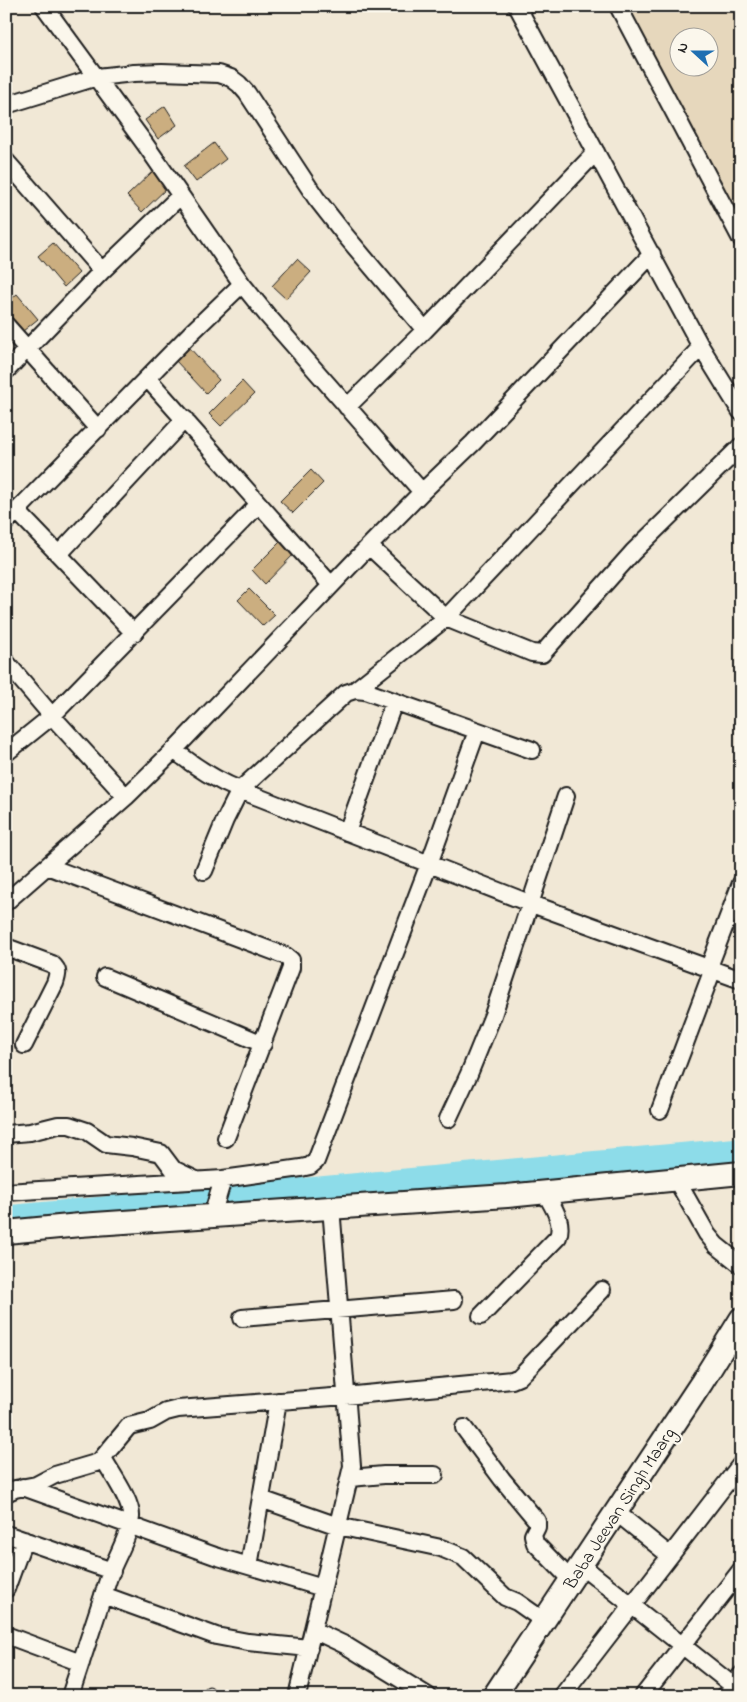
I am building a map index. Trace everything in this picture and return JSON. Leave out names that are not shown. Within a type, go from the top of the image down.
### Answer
[{"type":"street","points":[[44,6],[97,76],[242,284],[422,492]]},
{"type":"street","points":[[517,6],[701,347],[736,393],[741,412]]},
{"type":"street","points":[[618,6],[651,72],[741,239]]},
{"type":"street","points":[[6,105],[97,76],[134,73],[188,73],[219,74],[230,78],[240,84],[322,205],[425,330]]},
{"type":"street","points":[[347,406],[425,330],[596,152]]},
{"type":"street","points":[[6,161],[102,271]]},
{"type":"street","points":[[6,371],[102,271],[180,196]]},
{"type":"street","points":[[6,902],[126,798],[174,750],[369,546],[473,444],[652,254]]},
{"type":"street","points":[[134,634],[59,554],[12,516],[192,332],[242,284]]},
{"type":"street","points":[[6,325],[98,429]]},
{"type":"street","points":[[204,871],[225,820],[240,790],[346,693],[355,690],[446,618],[701,347]]},
{"type":"street","points":[[148,379],[331,585]]},
{"type":"street","points":[[59,554],[185,419]]},
{"type":"street","points":[[369,546],[446,618],[538,654],[545,652],[633,552],[741,446]]},
{"type":"street","points":[[6,753],[52,716],[259,504]]},
{"type":"street","points":[[6,662],[126,798]]},
{"type":"street","points":[[355,690],[532,750]]},
{"type":"street","points":[[347,832],[394,702]]},
{"type":"street","points":[[6,1192],[198,1180],[222,1182],[310,1166],[316,1161],[429,864],[476,731]]},
{"type":"street","points":[[174,750],[200,770],[220,782],[529,903],[741,980]]},
{"type":"street","points":[[448,1119],[493,1015],[566,796]]},
{"type":"street","points":[[47,866],[286,956],[291,960],[292,968],[226,1138]]},
{"type":"street","points":[[660,1110],[741,882]]},
{"type":"street","points":[[6,947],[52,964],[57,968],[58,974],[55,983],[24,1046]]},
{"type":"street","points":[[105,977],[263,1044]]},
{"type":"street","points":[[6,1134],[30,1132],[58,1125],[80,1127],[106,1144],[132,1146],[161,1153],[174,1169],[198,1180]]},
{"type":"street","points":[[6,1232],[213,1211],[331,1207],[545,1192],[741,1174]]},
{"type":"street","points":[[676,1179],[707,1234],[716,1245],[741,1265]]},
{"type":"street","points":[[213,1211],[222,1182]]},
{"type":"street","points":[[481,1316],[558,1237],[561,1227],[560,1222],[545,1192]]},
{"type":"street","points":[[297,1696],[350,1478],[352,1455],[345,1396],[331,1207]]},
{"type":"street","points":[[6,1493],[15,1489],[36,1485],[55,1475],[94,1464],[103,1458],[129,1426],[150,1421],[166,1412],[178,1409],[512,1380],[525,1371],[602,1290]]},
{"type":"street","points":[[242,1318],[339,1308],[454,1300]]},
{"type":"street","name":"Baba Jeevan Singh Maarg","points":[[494,1696],[702,1382],[734,1345],[741,1319]]},
{"type":"street","points":[[249,1566],[278,1401]]},
{"type":"street","points":[[464,1428],[502,1479],[537,1521],[537,1527],[533,1536],[535,1543],[576,1572],[632,1605],[735,1687]]},
{"type":"street","points":[[70,1696],[112,1570],[129,1526],[130,1510],[103,1458]]},
{"type":"street","points":[[562,1696],[741,1464]]},
{"type":"street","points":[[350,1478],[384,1475],[435,1475]]},
{"type":"street","points":[[23,1487],[129,1526],[322,1588]]},
{"type":"street","points":[[260,1499],[338,1526],[441,1548],[456,1553],[469,1561],[505,1597],[517,1602],[544,1621]]},
{"type":"street","points":[[616,1512],[669,1555]]},
{"type":"street","points":[[6,1534],[112,1570]]},
{"type":"street","points":[[6,1589],[24,1540]]},
{"type":"street","points":[[643,1696],[741,1570]]},
{"type":"street","points":[[104,1595],[216,1636],[248,1642],[309,1648]]},
{"type":"street","points":[[313,1630],[334,1639],[423,1695]]},
{"type":"street","points":[[6,1635],[81,1663]]},
{"type":"shaded area","points":[[625,6],[741,6],[741,223]]},
{"type":"building","points":[[165,106],[177,125],[158,139],[145,120]]},
{"type":"building","points":[[214,143],[226,159],[196,182],[184,166]]},
{"type":"building","points":[[154,170],[169,186],[142,212],[127,196]]},
{"type":"building","points":[[53,243],[79,273],[64,287],[38,256]]},
{"type":"building","points":[[297,259],[311,272],[286,299],[272,286]]},
{"type":"building","points":[[17,294],[38,319],[23,331],[6,312],[6,303]]},
{"type":"building","points":[[188,346],[219,380],[206,393],[174,359]]},
{"type":"building","points":[[242,381],[254,394],[221,426],[209,414]]},
{"type":"building","points":[[311,470],[323,483],[293,513],[280,501]]},
{"type":"building","points":[[282,540],[295,553],[265,584],[252,570]]},
{"type":"building","points":[[249,589],[275,615],[263,626],[238,600]]},
{"type":"waterway","points":[[6,1218],[741,1150]]}]
